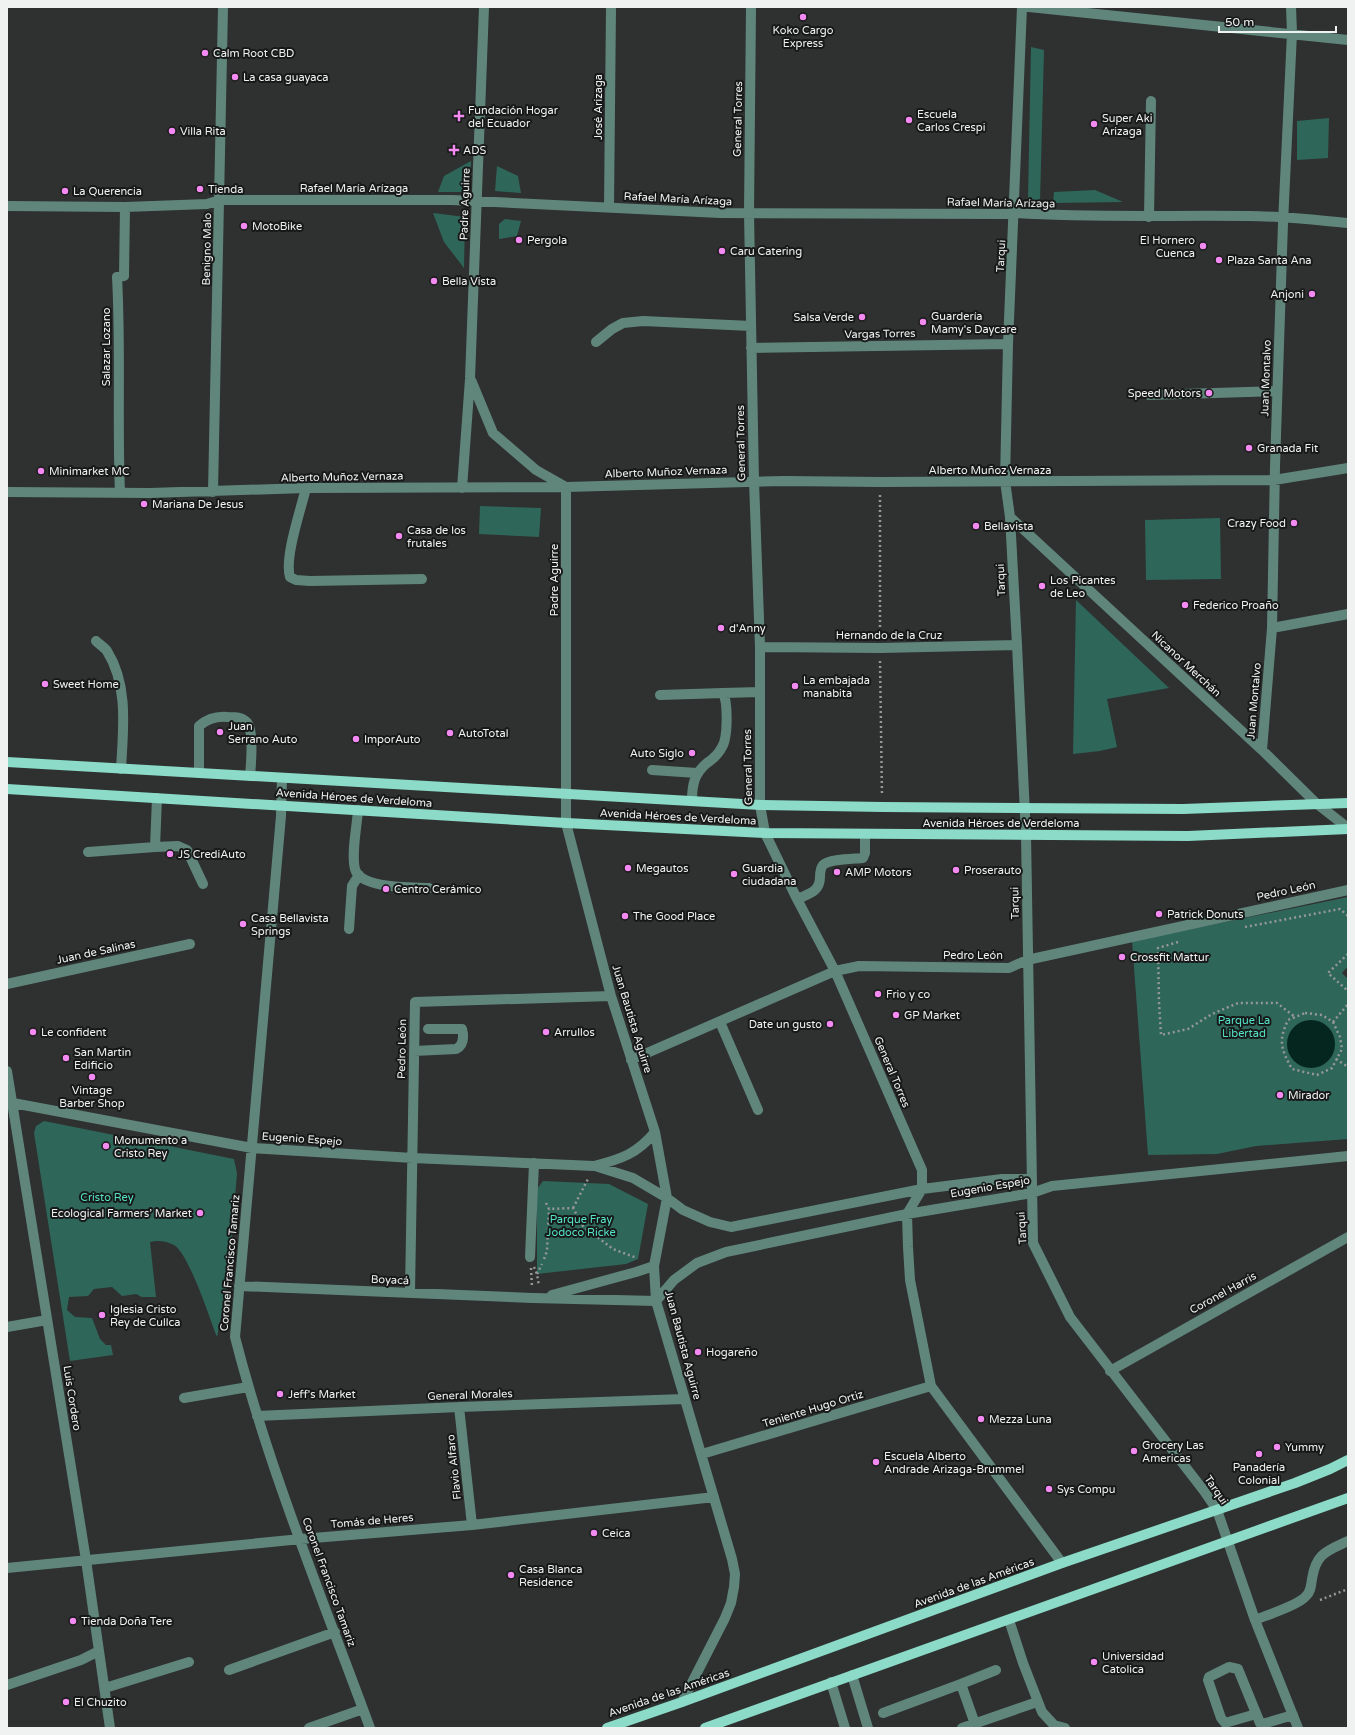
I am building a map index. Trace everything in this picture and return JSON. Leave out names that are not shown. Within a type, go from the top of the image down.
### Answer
[{"type":"main road","name":"Avenida Héroes de Verdeloma","points":[[7,762],[760,805],[1183,809],[1348,803]]},
{"type":"main road","name":"Avenida Héroes de Verdeloma","points":[[7,789],[566,823],[765,833],[1188,836],[1348,829]]},
{"type":"main road","name":"Avenida de las Américas","points":[[607,1728],[1062,1563],[1295,1483],[1348,1460]]},
{"type":"main road","points":[[705,1728],[1348,1498]]},
{"type":"street","name":"Benigno Malo","points":[[213,492],[223,7]]},
{"type":"street","name":"Padre Aguirre","points":[[462,488],[470,379],[484,7]]},
{"type":"street","name":"José Arizaga","points":[[609,207],[611,7]]},
{"type":"street","name":"General Torres","points":[[752,7],[749,214],[754,481],[760,647],[760,805],[765,833],[797,899],[836,971],[922,1170],[922,1189]]},
{"type":"street","name":"Tarqui","points":[[1022,7],[1015,213],[1008,344],[1005,481],[1010,517],[1026,835],[1033,1243],[1070,1317],[1217,1510],[1255,1620],[1298,1728]]},
{"type":"street","points":[[1029,7],[1292,33],[1348,40]]},
{"type":"street","name":"Juan Montalvo","points":[[1262,750],[1272,628],[1274,480],[1283,217],[1292,33],[1291,7]]},
{"type":"street","points":[[1149,217],[1151,102]]},
{"type":"street","name":"Rafael María Arízaga","points":[[7,206],[125,207],[207,204],[220,200],[477,202],[749,214],[1015,213],[1149,217],[1248,216],[1283,217],[1348,223]]},
{"type":"street","name":"Salazar Lozano","points":[[120,493],[118,441],[119,319],[117,277],[124,276],[125,207]]},
{"type":"street","points":[[596,342],[612,329],[623,323],[643,321],[751,326]]},
{"type":"street","name":"Vargas Torres","points":[[751,348],[1008,344]]},
{"type":"street","name":"Padre Aguirre","points":[[470,379],[493,433],[536,470],[566,487],[566,823]]},
{"type":"street","points":[[1149,395],[1277,391]]},
{"type":"street","name":"Alberto Muñoz Vernaza","points":[[7,492],[120,493],[213,492],[306,488],[566,487],[754,481],[1274,480],[1348,468]]},
{"type":"street","points":[[306,488],[289,556],[288,569],[290,577],[296,580],[310,581],[422,579]]},
{"type":"street","name":"Nicanor Merchán","points":[[1010,517],[1262,750],[1316,803],[1348,829]]},
{"type":"street","points":[[1272,628],[1348,614]]},
{"type":"street","points":[[96,641],[106,651],[118,677],[123,706],[122,769]]},
{"type":"street","name":"Hernando de la Cruz","points":[[760,647],[880,648],[1017,645]]},
{"type":"street","points":[[660,695],[714,692],[760,692]]},
{"type":"street","points":[[692,801],[692,786],[698,772],[723,746],[727,699],[723,693]]},
{"type":"street","points":[[199,773],[199,726],[206,720],[225,717],[239,718],[248,723],[251,733],[250,776]]},
{"type":"street","points":[[652,770],[698,772]]},
{"type":"street","name":"Coronel Francisco Tamariz","points":[[282,778],[281,805],[235,1338],[257,1416],[300,1539],[370,1728]]},
{"type":"street","points":[[155,847],[157,798]]},
{"type":"street","points":[[358,810],[354,860],[355,870],[362,878],[377,884],[429,888]]},
{"type":"street","name":"Juan Bautista Aguirre","points":[[566,823],[611,996],[655,1132],[667,1198],[654,1266],[656,1301],[684,1399],[702,1454],[732,1559],[734,1574],[734,1587],[725,1618],[682,1702]]},
{"type":"street","points":[[797,899],[814,892],[819,885],[820,871],[823,865],[830,862],[863,858],[865,853],[865,834]]},
{"type":"street","points":[[88,852],[178,846],[187,850],[203,884]]},
{"type":"street","points":[[349,929],[352,886],[359,874]]},
{"type":"street","name":"Pedro León","points":[[631,1060],[836,971],[859,966],[1004,968],[1016,966],[1027,960],[1348,890]]},
{"type":"street","name":"Juan de Salinas","points":[[7,984],[190,944]]},
{"type":"street","name":"Pedro León","points":[[410,1292],[415,1002],[611,996]]},
{"type":"street","points":[[720,1022],[758,1110]]},
{"type":"street","points":[[414,1051],[456,1049],[461,1047],[464,1040],[462,1029],[428,1029]]},
{"type":"street","name":"Luis Cordero","points":[[7,1072],[86,1560],[110,1728]]},
{"type":"street","name":"Eugenio Espejo","points":[[13,1103],[252,1148],[413,1158],[594,1166],[633,1178],[667,1198],[683,1210],[710,1222],[731,1227],[922,1189],[1002,1179],[1032,1179]]},
{"type":"street","name":"Eugenio Espejo","points":[[594,1166],[619,1159],[635,1152],[645,1144],[655,1132]]},
{"type":"street","name":"Eugenio Espejo","points":[[656,1301],[674,1280],[697,1263],[726,1252],[907,1214],[1032,1193],[1052,1186],[1348,1156]]},
{"type":"street","points":[[530,1258],[534,1163]]},
{"type":"street","points":[[922,1189],[907,1214],[910,1280],[931,1386],[1062,1563]]},
{"type":"street","name":"Coronel Harris","points":[[1110,1371],[1348,1237]]},
{"type":"street","name":"Boyacá","points":[[536,1299],[654,1266]]},
{"type":"street","name":"Boyacá","points":[[240,1286],[410,1292],[536,1299],[656,1301]]},
{"type":"street","points":[[7,1327],[47,1320]]},
{"type":"street","name":"Teniente Hugo Ortiz","points":[[702,1454],[931,1386]]},
{"type":"street","points":[[184,1398],[248,1388]]},
{"type":"street","name":"General Morales","points":[[257,1416],[684,1399]]},
{"type":"street","name":"Flavio Alfaro","points":[[459,1407],[472,1525]]},
{"type":"street","name":"Tomás de Heres","points":[[7,1568],[300,1539],[472,1525],[714,1497]]},
{"type":"street","points":[[1255,1620],[1303,1599],[1310,1591],[1314,1566],[1318,1559],[1327,1551],[1348,1541]]},
{"type":"street","points":[[1009,1620],[1042,1712],[1054,1725],[1064,1728]]},
{"type":"street","points":[[229,1670],[335,1632]]},
{"type":"street","points":[[7,1685],[81,1660],[99,1652]]},
{"type":"street","points":[[105,1688],[189,1662]]},
{"type":"street","points":[[1256,1714],[1225,1723],[1221,1718],[1208,1680],[1209,1676],[1229,1667],[1238,1669],[1256,1714],[1258,1721],[1262,1724],[1293,1715]]},
{"type":"street","points":[[883,1712],[996,1670]]},
{"type":"street","points":[[852,1675],[868,1728]]},
{"type":"street","points":[[831,1682],[845,1728]]},
{"type":"street","points":[[961,1684],[979,1725]]},
{"type":"street","points":[[962,1728],[979,1725],[1038,1702]]},
{"type":"street","points":[[309,1728],[363,1709]]},
{"type":"path","points":[[1244,927],[1340,909],[1348,916]]},
{"type":"path","points":[[1179,941],[1158,948],[1161,1035],[1188,1029],[1212,1014],[1238,1003],[1277,1003],[1295,1017]]},
{"type":"path","points":[[1348,954],[1328,973],[1348,991]]},
{"type":"path","points":[[1333,1022],[1348,1004]]},
{"type":"path","points":[[1305,1014],[1322,1015],[1333,1022],[1340,1037],[1342,1049],[1332,1068],[1317,1074],[1292,1069],[1283,1053],[1281,1041],[1282,1031],[1288,1020],[1305,1014]]},
{"type":"path","points":[[1336,1059],[1348,1066]]},
{"type":"path","points":[[573,1208],[586,1182]]},
{"type":"path","points":[[536,1299],[537,1274],[547,1252],[549,1208],[545,1202]]},
{"type":"path","points":[[549,1208],[573,1208]]},
{"type":"path","points":[[573,1208],[583,1226],[613,1249],[654,1266]]},
{"type":"path","points":[[530,1258],[537,1274]]},
{"type":"path","points":[[530,1258],[536,1299]]},
{"type":"path","points":[[1303,1599],[1318,1601],[1348,1589]]},
{"type":"green space","points":[[1031,47],[1044,50],[1040,202],[1028,199]]},
{"type":"green space","points":[[1329,118],[1328,158],[1297,160],[1297,121]]},
{"type":"green space","points":[[471,161],[470,192],[438,192],[444,176]]},
{"type":"green space","points":[[497,166],[518,176],[521,193],[495,191]]},
{"type":"green space","points":[[1095,190],[1123,202],[1053,203],[1054,192]]},
{"type":"green space","points":[[433,213],[465,217],[464,268],[444,242]]},
{"type":"green space","points":[[505,219],[521,221],[517,236],[499,239],[499,224]]},
{"type":"green space","points":[[480,506],[541,508],[539,537],[479,534]]},
{"type":"green space","points":[[1220,518],[1221,579],[1146,580],[1145,520]]},
{"type":"green space","points":[[1076,600],[1169,688],[1107,699],[1117,747],[1100,751],[1073,754]]},
{"type":"green space","name":"Parque La Libertad","points":[[1348,897],[1348,966],[1342,973],[1348,979],[1348,1139],[1256,1146],[1217,1154],[1148,1155],[1132,941]]},
{"type":"green space","name":"Cristo Rey","points":[[44,1121],[234,1159],[237,1173],[228,1283],[217,1337],[192,1273],[180,1251],[174,1245],[153,1241],[150,1242],[156,1297],[142,1297],[136,1294],[122,1296],[112,1287],[94,1289],[88,1296],[69,1297],[67,1310],[75,1317],[92,1318],[100,1339],[106,1345],[111,1345],[113,1355],[70,1361],[34,1133],[36,1126]]},
{"type":"green space","name":"Parque Fray Jodoco Ricke","points":[[543,1181],[609,1184],[648,1204],[638,1259],[626,1264],[537,1274],[537,1189]]},
{"type":"shaded area","points":[[1306,1020],[1316,1020],[1325,1024],[1331,1030],[1334,1035],[1334,1053],[1325,1064],[1316,1068],[1306,1068],[1297,1064],[1291,1058],[1287,1049],[1287,1039],[1291,1030],[1297,1024]]},
{"type":"place","name":"Koko Cargo Express","points":[[803,17]]},
{"type":"place","name":"Calm Root CBD","points":[[205,53]]},
{"type":"place","name":"La casa guayaca","points":[[235,77]]},
{"type":"place","name":"Fundación Hogar del Ecuador","points":[[459,116]]},
{"type":"place","name":"Escuela Carlos Crespi","points":[[909,120]]},
{"type":"place","name":"Super Aki Arizaga","points":[[1094,124]]},
{"type":"place","name":"Villa Rita","points":[[172,131]]},
{"type":"place","name":"ADS","points":[[454,150]]},
{"type":"place","name":"Tienda","points":[[200,189]]},
{"type":"place","name":"La Querencia","points":[[65,191]]},
{"type":"place","name":"MotoBike","points":[[244,226]]},
{"type":"place","name":"Pergola","points":[[519,240]]},
{"type":"place","name":"El Hornero Cuenca","points":[[1203,246]]},
{"type":"place","name":"Caru Catering","points":[[722,251]]},
{"type":"place","name":"Plaza Santa Ana","points":[[1219,260]]},
{"type":"place","name":"Bella Vista","points":[[434,281]]},
{"type":"place","name":"Anjoni","points":[[1312,294]]},
{"type":"place","name":"Salsa Verde","points":[[862,317]]},
{"type":"place","name":"Guardería Mamy's Daycare","points":[[923,322]]},
{"type":"place","name":"Speed Motors","points":[[1209,393]]},
{"type":"place","name":"Granada Fit","points":[[1249,448]]},
{"type":"place","name":"Minimarket MC","points":[[41,471]]},
{"type":"place","name":"Mariana De Jesus","points":[[144,504]]},
{"type":"place","name":"Crazy Food","points":[[1294,523]]},
{"type":"place","name":"Bellavista","points":[[976,526]]},
{"type":"place","name":"Casa de los frutales","points":[[399,536]]},
{"type":"place","name":"Los Picantes de Leo","points":[[1042,586]]},
{"type":"place","name":"Federico Proaño","points":[[1185,605]]},
{"type":"place","name":"d'Anny","points":[[721,628]]},
{"type":"place","name":"Sweet Home","points":[[45,684]]},
{"type":"place","name":"La embajada manabita","points":[[795,686]]},
{"type":"place","name":"Juan Serrano Auto","points":[[220,732]]},
{"type":"place","name":"AutoTotal","points":[[450,733]]},
{"type":"place","name":"ImporAuto","points":[[356,739]]},
{"type":"place","name":"Auto Siglo","points":[[692,753]]},
{"type":"place","name":"JS CrediAuto","points":[[170,854]]},
{"type":"place","name":"Megautos","points":[[628,868]]},
{"type":"place","name":"Proserauto","points":[[956,870]]},
{"type":"place","name":"AMP Motors","points":[[837,872]]},
{"type":"place","name":"Guardia ciudadana","points":[[734,874]]},
{"type":"place","name":"Centro Cerámico","points":[[386,889]]},
{"type":"place","name":"Patrick Donuts","points":[[1159,914]]},
{"type":"place","name":"The Good Place","points":[[625,916]]},
{"type":"place","name":"Casa Bellavista Springs","points":[[243,924]]},
{"type":"place","name":"Crossfit Mattur","points":[[1122,957]]},
{"type":"place","name":"Frio y co","points":[[878,994]]},
{"type":"place","name":"GP Market","points":[[896,1015]]},
{"type":"place","name":"Date un gusto","points":[[830,1024]]},
{"type":"place","name":"Le confident","points":[[33,1032]]},
{"type":"place","name":"Arrullos","points":[[546,1032]]},
{"type":"place","name":"San Martin Edificio","points":[[66,1058]]},
{"type":"place","name":"Vintage Barber Shop","points":[[92,1077]]},
{"type":"place","name":"Mirador","points":[[1280,1095]]},
{"type":"place","name":"Monumento a Cristo Rey","points":[[106,1146]]},
{"type":"place","name":"Ecological Farmers’ Market","points":[[200,1213]]},
{"type":"place","name":"Iglesia Cristo Rey de Cullca","points":[[102,1315]]},
{"type":"place","name":"Hogareño","points":[[698,1352]]},
{"type":"place","name":"Jeff's Market","points":[[280,1394]]},
{"type":"place","name":"Mezza Luna","points":[[981,1419]]},
{"type":"place","name":"Yummy","points":[[1277,1447]]},
{"type":"place","name":"Grocery Las Americas","points":[[1134,1451]]},
{"type":"place","name":"Panadería Colonial","points":[[1259,1454]]},
{"type":"place","name":"Escuela Alberto Andrade Arizaga-Brummel","points":[[876,1462]]},
{"type":"place","name":"Sys Compu","points":[[1049,1489]]},
{"type":"place","name":"Ceica","points":[[594,1533]]},
{"type":"place","name":"Casa Blanca Residence","points":[[511,1575]]},
{"type":"place","name":"Tienda Doña Tere","points":[[73,1621]]},
{"type":"place","name":"Universidad Catolica","points":[[1094,1662]]},
{"type":"place","name":"El Chuzito","points":[[66,1702]]}]
